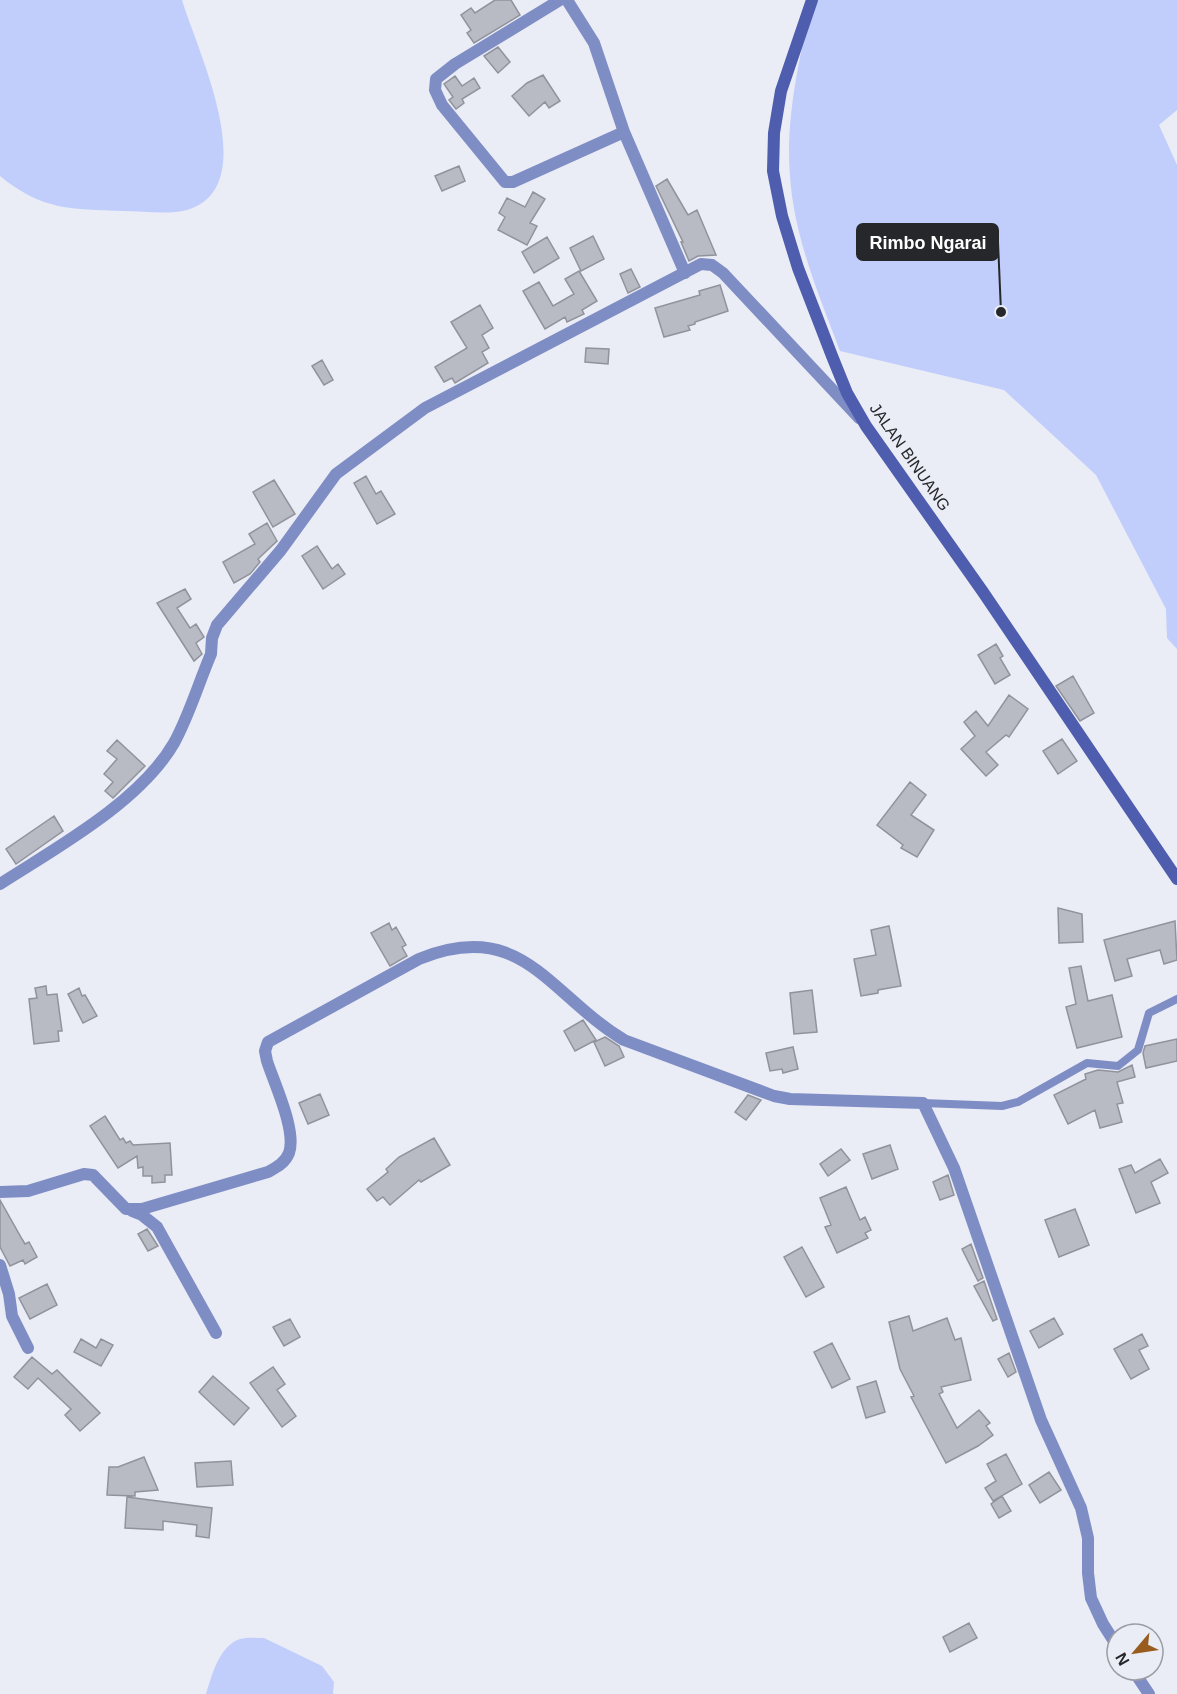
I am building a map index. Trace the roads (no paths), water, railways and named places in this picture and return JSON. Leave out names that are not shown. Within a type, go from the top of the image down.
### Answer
[{"type":"main road","name":"JALAN BINUANG","points":[[812,0],[782,91],[774,133],[773,171],[782,216],[798,268],[847,393],[866,426],[983,592],[1177,879]]},
{"type":"street","points":[[560,0],[455,64],[436,79],[435,90],[442,105],[505,182],[513,182],[624,132]]},
{"type":"street","points":[[567,0],[594,43],[624,132],[685,273]]},
{"type":"street","points":[[0,884],[100,816],[145,779],[174,743],[211,654],[212,638],[217,625],[281,550],[336,474],[425,408],[701,264],[712,265],[723,273],[866,426]]},
{"type":"street","points":[[126,1209],[151,1208],[268,1172],[280,1165],[288,1155],[290,1130],[267,1061],[265,1051],[268,1042],[419,959],[443,949],[475,945],[506,952],[543,975],[624,1040],[774,1096],[790,1099],[923,1103],[954,1168],[1041,1420],[1081,1508],[1088,1538],[1091,1598],[1105,1627]]},
{"type":"street","points":[[0,1192],[28,1191],[84,1174],[98,1180],[126,1209],[142,1215],[157,1227],[216,1333]]},
{"type":"street","points":[[0,1265],[9,1294],[12,1316],[28,1348]]},
{"type":"lane","points":[[923,1103],[1002,1106],[1018,1102],[1087,1063],[1118,1066],[1138,1050],[1149,1013],[1177,999]]},
{"type":"place","name":"Rimbo Ngarai","points":[[1001,312]]}]
